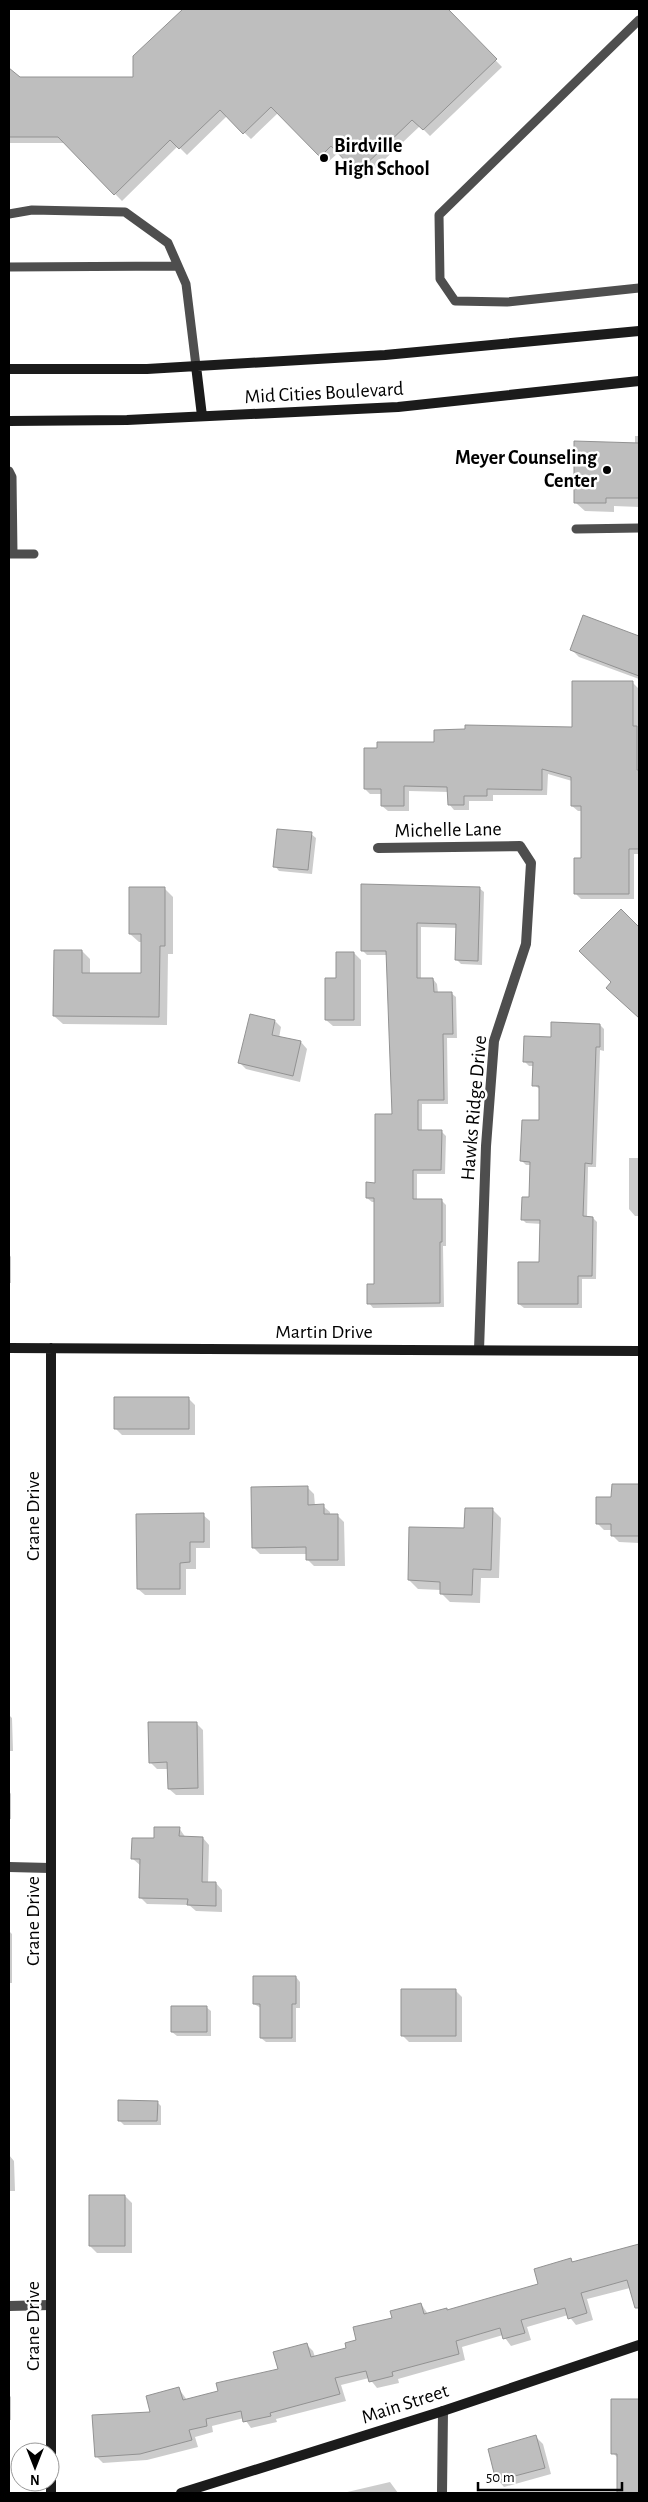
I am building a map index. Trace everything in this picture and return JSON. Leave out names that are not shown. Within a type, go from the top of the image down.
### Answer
[{"type":"street","name":"Mid Cities Boulevard","points":[[9,369],[147,369],[385,355],[639,331]]},
{"type":"street","points":[[196,366],[202,416]]},
{"type":"street","name":"Mid Cities Boulevard","points":[[9,421],[127,420],[398,408],[639,381]]},
{"type":"street","name":"Michelle Lane","points":[[378,848],[520,846]]},
{"type":"street","name":"Hawks Ridge Drive","points":[[479,1350],[486,1146],[494,1041],[526,944],[531,863],[520,846]]},
{"type":"street","name":"Martin Drive","points":[[9,1348],[639,1351]]},
{"type":"street","name":"Crane Drive","points":[[50,2493],[51,1348]]},
{"type":"street","points":[[9,1868],[50,1868]]},
{"type":"street","points":[[9,2306],[50,2305]]},
{"type":"street","name":"Main Street","points":[[181,2493],[443,2412],[639,2345]]},
{"type":"street","points":[[442,2493],[443,2412]]},
{"type":"lane","points":[[639,20],[439,214],[440,279],[455,301],[507,302],[639,288]]},
{"type":"lane","points":[[9,214],[32,210],[125,212],[168,243],[186,284],[196,366]]},
{"type":"lane","points":[[9,267],[178,266]]},
{"type":"lane","points":[[9,471],[12,477],[11,554],[34,554]]},
{"type":"lane","points":[[576,529],[639,528]]},
{"type":"building","points":[[183,9],[448,9],[497,59],[423,130],[412,120],[357,173],[331,146],[320,157],[271,107],[243,134],[220,110],[179,149],[170,140],[114,195],[58,137],[9,137],[9,68],[20,77],[133,77],[133,56]]},
{"type":"building","name":"Meyer Counseling Center","points":[[574,441],[639,443],[639,498],[606,498],[606,503],[574,503]]},
{"type":"building","points":[[583,615],[639,636],[639,676],[570,650]]},
{"type":"building","points":[[572,681],[633,681],[633,726],[637,726],[637,770],[639,770],[639,849],[629,849],[629,894],[574,894],[574,858],[581,858],[581,806],[571,806],[571,777],[542,769],[542,790],[487,789],[487,796],[464,796],[464,805],[448,805],[447,787],[404,786],[404,806],[381,806],[381,789],[364,789],[364,748],[377,748],[377,742],[434,742],[434,730],[465,729],[465,725],[572,727]]},
{"type":"building","points":[[277,829],[312,832],[308,870],[273,867]]},
{"type":"building","points":[[361,884],[480,887],[478,961],[455,960],[456,924],[417,923],[417,978],[433,978],[434,992],[452,992],[453,1034],[443,1034],[444,1100],[418,1100],[418,1130],[442,1130],[441,1170],[413,1170],[413,1199],[442,1199],[440,1303],[367,1304],[367,1284],[374,1284],[374,1198],[366,1198],[366,1182],[375,1183],[375,1114],[392,1114],[386,951],[361,951]]},
{"type":"building","points":[[129,887],[165,887],[165,946],[160,946],[159,1017],[53,1016],[54,950],[82,950],[82,973],[141,973],[141,934],[129,934]]},
{"type":"building","points":[[621,909],[639,927],[639,1018],[606,988],[611,982],[579,951]]},
{"type":"building","points":[[336,952],[354,952],[354,1020],[325,1020],[325,978],[336,978]]},
{"type":"building","points":[[250,1014],[275,1020],[272,1035],[301,1041],[293,1076],[238,1063]]},
{"type":"building","points":[[551,1022],[600,1024],[600,1047],[596,1047],[592,1164],[585,1163],[583,1216],[593,1217],[592,1276],[578,1276],[578,1304],[518,1304],[518,1262],[539,1262],[540,1220],[521,1220],[522,1197],[529,1197],[530,1162],[520,1161],[522,1120],[539,1120],[539,1086],[532,1086],[533,1062],[523,1062],[524,1036],[551,1037]]},
{"type":"building","points":[[114,1397],[189,1397],[189,1429],[114,1429]]},
{"type":"building","points":[[612,1484],[639,1484],[639,1536],[611,1536],[611,1524],[596,1524],[596,1497],[611,1497]]},
{"type":"building","points":[[308,1486],[308,1505],[324,1504],[324,1514],[338,1514],[338,1560],[306,1560],[306,1547],[252,1548],[251,1487]]},
{"type":"building","points":[[465,1508],[493,1508],[491,1570],[473,1569],[472,1595],[440,1594],[440,1582],[408,1580],[409,1527],[464,1528]]},
{"type":"building","points":[[204,1513],[204,1542],[190,1542],[190,1562],[180,1563],[180,1589],[137,1589],[136,1514]]},
{"type":"building","points":[[148,1722],[197,1722],[198,1788],[168,1789],[167,1762],[149,1763]]},
{"type":"building","points":[[154,1827],[180,1827],[179,1836],[203,1837],[202,1882],[216,1882],[216,1906],[187,1905],[188,1899],[139,1898],[140,1859],[131,1859],[132,1838],[154,1838]]},
{"type":"building","points":[[253,1976],[296,1976],[296,2004],[292,2004],[292,2038],[260,2038],[260,2004],[253,2004]]},
{"type":"building","points":[[401,1989],[456,1989],[456,2036],[401,2036]]},
{"type":"building","points":[[171,2006],[207,2006],[207,2032],[171,2032]]},
{"type":"building","points":[[118,2100],[158,2101],[157,2121],[118,2121]]},
{"type":"building","points":[[89,2195],[125,2195],[125,2246],[89,2246]]},
{"type":"building","points":[[639,2244],[639,2308],[635,2308],[627,2280],[581,2293],[587,2313],[568,2319],[565,2308],[521,2320],[525,2333],[503,2339],[500,2328],[456,2341],[459,2354],[392,2372],[393,2376],[369,2382],[366,2371],[335,2378],[340,2394],[270,2413],[271,2416],[243,2422],[241,2411],[206,2419],[207,2426],[189,2430],[192,2440],[140,2454],[95,2457],[92,2415],[150,2412],[146,2396],[179,2387],[183,2400],[218,2391],[216,2383],[278,2369],[273,2352],[307,2343],[311,2357],[346,2348],[345,2343],[356,2340],[353,2327],[392,2318],[390,2311],[421,2303],[424,2314],[447,2308],[447,2310],[538,2284],[534,2269],[571,2258],[572,2262]]},
{"type":"building","points":[[611,2399],[639,2399],[639,2493],[617,2493],[617,2454],[611,2454]]},
{"type":"building","points":[[536,2435],[545,2468],[496,2481],[488,2449]]},
{"type":"place","name":"Birdville High School","points":[[324,158]]},
{"type":"place","name":"Meyer Counseling Center","points":[[607,470]]}]
